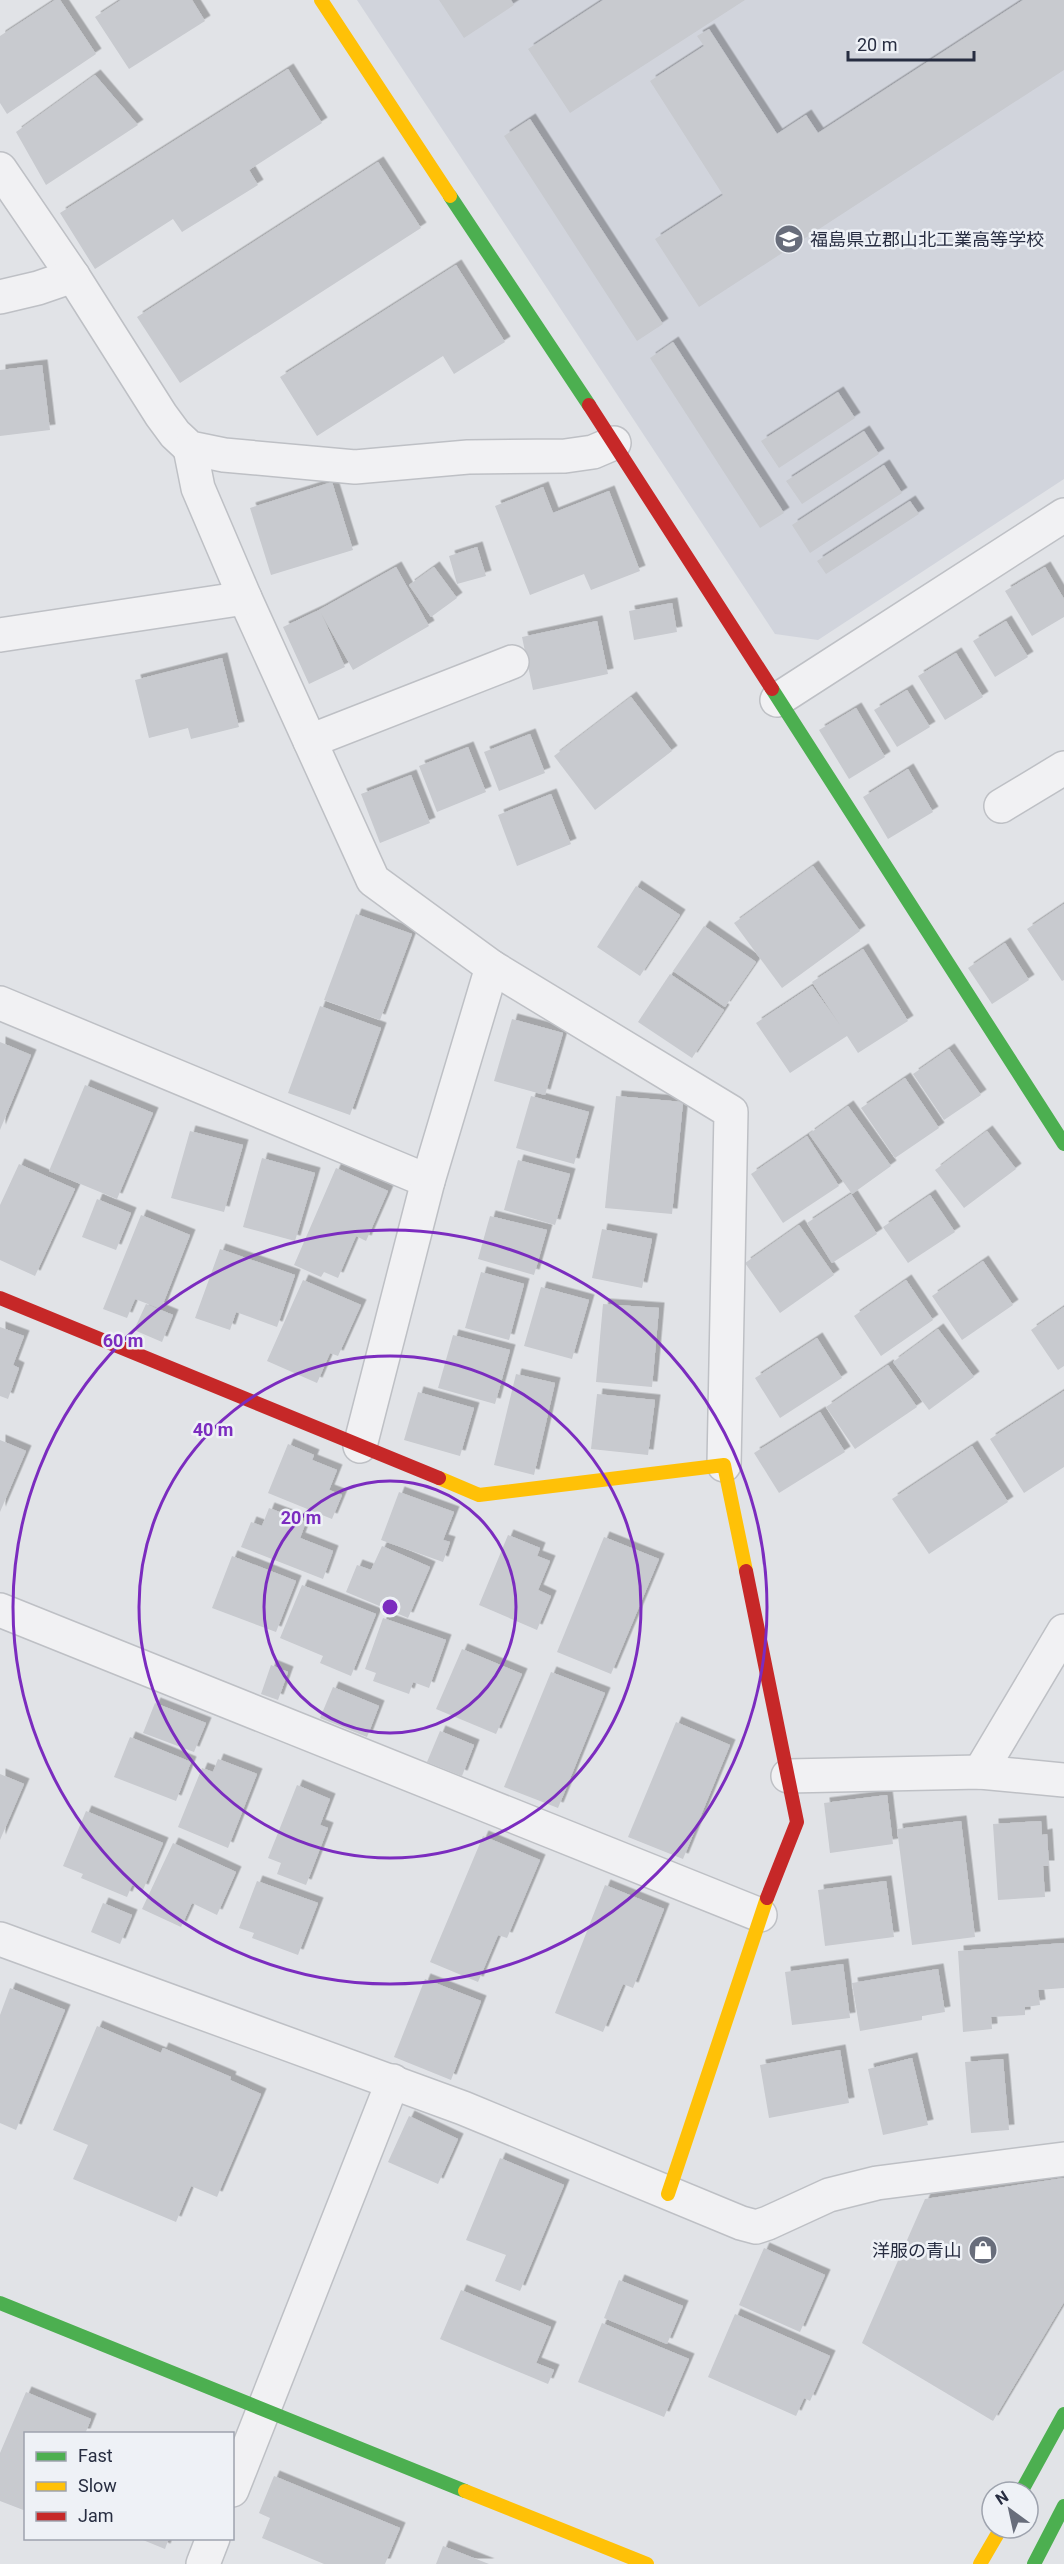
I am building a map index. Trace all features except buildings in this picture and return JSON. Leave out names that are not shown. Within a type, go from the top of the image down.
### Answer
[{"type":"street","points":[[321,0],[614,443],[1064,1144]]},
{"type":"street","points":[[0,169],[73,276],[161,415],[175,434],[190,448],[224,455],[355,467],[468,457],[565,456],[593,452],[614,443]]},
{"type":"street","points":[[0,297],[38,288],[73,276]]},
{"type":"street","points":[[190,448],[198,488],[245,598],[373,880],[492,967],[731,1112],[724,1465],[797,1822],[760,1915],[668,2194]]},
{"type":"street","points":[[777,700],[1062,520]]},
{"type":"street","points":[[0,635],[245,598]]},
{"type":"street","points":[[310,741],[512,662]]},
{"type":"street","points":[[1001,806],[1064,768]]},
{"type":"street","points":[[360,1446],[428,1181],[492,967]]},
{"type":"street","points":[[0,1003],[428,1181]]},
{"type":"street","points":[[0,1298],[479,1495],[724,1465]]},
{"type":"street","points":[[0,1610],[760,1915]]},
{"type":"street","points":[[980,1772],[1064,1630]]},
{"type":"street","points":[[788,1776],[980,1772],[1064,1780]]},
{"type":"street","points":[[0,1939],[393,2081],[668,2194],[756,2227],[829,2196],[877,2183],[1064,2159]]},
{"type":"street","points":[[234,2485],[393,2081]]},
{"type":"street","points":[[0,2303],[648,2564]]},
{"type":"street","points":[[1028,2480],[1064,2414]]},
{"type":"street","points":[[1034,2564],[1064,2506]]},
{"type":"street","points":[[203,2564],[212,2540]]},
{"type":"street","points":[[980,2564],[993,2540]]},
{"type":"shaded area","name":"福島県立郡山北工業高等学校","points":[[357,0],[1064,0],[1064,479],[818,640],[775,634]]},
{"type":"traffic: fast","points":[[450,196],[589,405]]},
{"type":"traffic: fast","points":[[772,689],[1064,1144]]},
{"type":"traffic: fast","points":[[0,2303],[465,2491]]},
{"type":"traffic: fast","points":[[1028,2480],[1064,2414]]},
{"type":"traffic: fast","points":[[1034,2564],[1064,2506]]},
{"type":"traffic: slow","points":[[321,0],[450,196]]},
{"type":"traffic: slow","points":[[439,1478],[479,1495],[724,1465],[746,1571]]},
{"type":"traffic: slow","points":[[668,2194],[767,1898]]},
{"type":"traffic: slow","points":[[465,2491],[647,2564]]},
{"type":"traffic: slow","points":[[980,2564],[994,2540]]},
{"type":"traffic: jam","points":[[589,405],[772,689]]},
{"type":"traffic: jam","points":[[0,1298],[439,1478]]},
{"type":"traffic: jam","points":[[746,1571],[797,1822],[767,1898]]},
{"type":"place","name":"福島県立郡山北工業高等学校","points":[[789,239]]},
{"type":"place","name":"洋服の青山","points":[[983,2250]]}]
